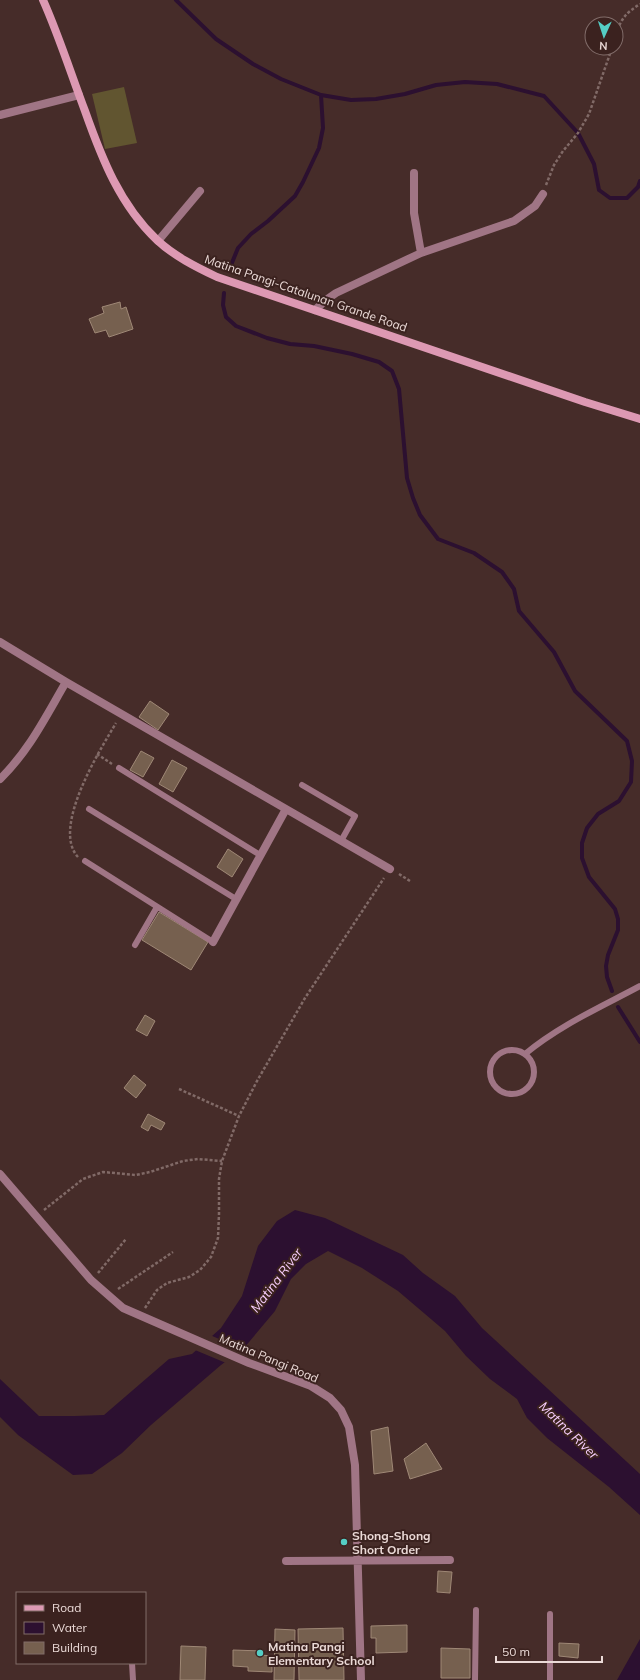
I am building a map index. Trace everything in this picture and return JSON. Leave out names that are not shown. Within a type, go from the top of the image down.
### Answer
[{"type":"street","name":"Matina Pangi-Catalunan Grande Road","points":[[43,0],[53,23],[98,149],[115,185],[141,224],[158,241],[194,266],[217,277],[585,402],[640,419]]},
{"type":"street","points":[[0,115],[79,95]]},
{"type":"street","points":[[414,173],[414,213],[421,253]]},
{"type":"street","points":[[158,241],[200,192]]},
{"type":"street","points":[[315,310],[336,293],[421,253],[514,221],[535,206],[543,194]]},
{"type":"street","points":[[0,642],[66,682],[390,869]]},
{"type":"street","points":[[0,779],[17,761],[33,740],[66,682]]},
{"type":"street","points":[[213,942],[286,808]]},
{"type":"street","name":"Matina Pangi Road","points":[[0,1174],[36,1218],[91,1280],[123,1308],[249,1363],[311,1386],[330,1398],[341,1410],[349,1427],[355,1465],[361,1680]]},
{"type":"street","points":[[286,1561],[450,1560]]},
{"type":"lane","points":[[119,768],[260,855]]},
{"type":"lane","points":[[302,785],[355,816],[341,840]]},
{"type":"lane","points":[[90,809],[236,899]]},
{"type":"lane","points":[[85,861],[213,942]]},
{"type":"lane","points":[[135,946],[157,907]]},
{"type":"lane","points":[[526,1054],[563,1026],[640,986]]},
{"type":"lane","points":[[509,1050],[518,1050],[526,1054],[532,1060],[534,1068],[534,1077],[530,1085],[524,1091],[516,1094],[499,1090],[493,1083],[490,1075],[491,1066],[494,1059],[501,1053],[509,1050]]},
{"type":"lane","points":[[475,1680],[476,1610]]},
{"type":"lane","points":[[550,1614],[550,1680]]},
{"type":"lane","points":[[132,1664],[133,1680]]},
{"type":"path","points":[[624,16],[626,12],[640,4]]},
{"type":"path","points":[[543,194],[554,165],[578,133],[589,114],[609,56]]},
{"type":"path","points":[[85,861],[77,856],[72,850],[70,839],[76,801],[97,754],[121,714]]},
{"type":"path","points":[[97,754],[119,768]]},
{"type":"path","points":[[139,1316],[157,1290],[167,1283],[190,1276],[200,1270],[211,1257],[218,1238],[220,1214],[219,1180],[222,1161],[239,1116],[257,1081],[305,998],[390,869]]},
{"type":"path","points":[[179,1089],[239,1116]]},
{"type":"path","points":[[36,1218],[48,1206],[83,1179],[103,1172],[136,1175],[183,1161],[198,1159],[222,1161]]},
{"type":"path","points":[[91,1280],[105,1266],[126,1239]]},
{"type":"path","points":[[108,1296],[173,1252]]},
{"type":"shaded area","points":[[124,87],[137,143],[105,149],[92,94]]},
{"type":"water","name":"Matina River","points":[[295,1210],[325,1218],[403,1255],[423,1273],[455,1296],[482,1328],[640,1474],[640,1515],[609,1487],[547,1438],[527,1418],[517,1399],[490,1379],[466,1356],[445,1331],[398,1291],[362,1268],[328,1251],[306,1264],[291,1279],[275,1311],[244,1348],[221,1365],[151,1425],[122,1453],[92,1474],[73,1475],[18,1435],[0,1417],[0,1379],[39,1416],[104,1415],[169,1359],[192,1354],[221,1328],[242,1296],[258,1246],[277,1221]]},
{"type":"water","points":[[640,1639],[640,1680],[617,1680]]},
{"type":"pier","points":[[210,1335],[244,1350],[226,1363],[195,1350]]},
{"type":"building","points":[[120,302],[121,309],[126,307],[133,329],[109,337],[106,330],[95,333],[89,319],[104,313],[102,307]]},
{"type":"building","points":[[150,701],[169,714],[158,730],[139,717]]},
{"type":"building","points":[[141,751],[154,758],[143,777],[130,770]]},
{"type":"building","points":[[172,760],[187,768],[173,792],[159,784]]},
{"type":"building","points":[[228,849],[243,859],[232,877],[217,867]]},
{"type":"building","points":[[159,912],[208,942],[191,970],[142,940]]},
{"type":"building","points":[[145,1015],[155,1021],[147,1036],[136,1030]]},
{"type":"building","points":[[134,1075],[146,1085],[136,1098],[124,1088]]},
{"type":"building","points":[[148,1114],[165,1123],[161,1130],[151,1125],[148,1131],[141,1127]]},
{"type":"building","points":[[388,1427],[393,1471],[374,1474],[371,1431]]},
{"type":"building","points":[[426,1443],[442,1469],[410,1479],[404,1459]]},
{"type":"building","points":[[438,1571],[452,1572],[450,1593],[437,1592]]},
{"type":"building","points":[[407,1625],[407,1652],[376,1653],[376,1638],[371,1638],[371,1626]]},
{"type":"building","points":[[343,1628],[344,1680],[299,1680],[298,1629]]},
{"type":"building","points":[[275,1629],[295,1630],[294,1680],[274,1680]]},
{"type":"building","points":[[559,1643],[579,1644],[578,1658],[559,1656]]},
{"type":"building","points":[[181,1646],[206,1647],[205,1680],[180,1680]]},
{"type":"building","points":[[441,1648],[470,1649],[470,1678],[441,1678]]},
{"type":"building","points":[[233,1650],[262,1651],[261,1655],[272,1656],[272,1672],[248,1671],[248,1667],[233,1666]]},
{"type":"waterway","points":[[176,0],[216,39],[253,64],[281,79],[321,95],[351,100],[376,99],[405,94],[436,85],[465,82],[497,84],[544,96],[578,133],[594,164],[599,190],[610,198],[627,198],[638,187],[640,181]]},
{"type":"waterway","points":[[229,270],[238,248],[251,234],[268,221],[295,196],[303,182],[319,148],[323,128],[321,95]]},
{"type":"waterway","points":[[224,293],[223,305],[226,317],[236,326],[267,338],[290,344],[314,346],[352,354],[379,362],[392,371],[399,389],[407,478],[420,515],[438,539],[474,553],[502,572],[514,589],[519,611],[554,652],[575,691],[627,741],[632,761],[631,782],[619,801],[598,814],[587,828],[582,843],[582,858],[589,877],[615,909],[618,919],[618,930],[608,955],[606,966],[607,977],[612,991]]},
{"type":"waterway","points":[[618,1007],[640,1042]]},
{"type":"place","name":"Shong-Shong Short Order","points":[[344,1542]]},
{"type":"place","name":"Matina Pangi Elementary School","points":[[260,1653]]}]
